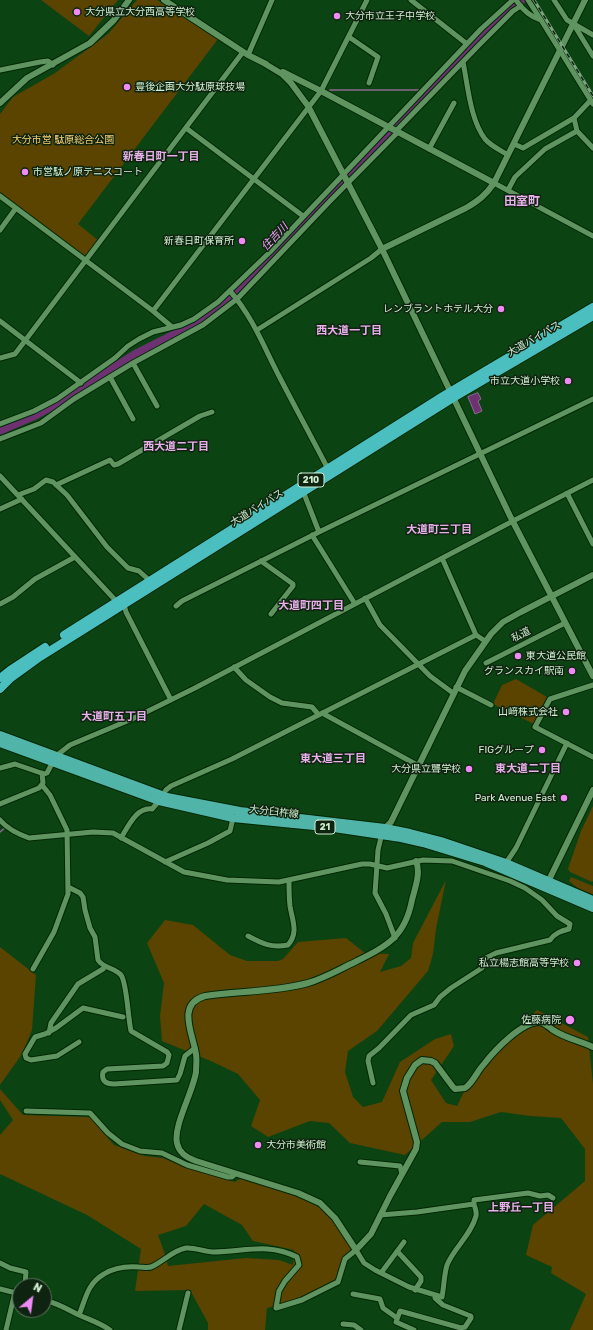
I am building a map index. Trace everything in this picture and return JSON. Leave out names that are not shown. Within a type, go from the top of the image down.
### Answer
[{"type":"highway","name":"大道バイパス","points":[[0,689],[11,678],[40,657],[150,581],[328,469],[593,307]]},
{"type":"highway","name":"大道バイパス","points":[[0,678],[21,663],[303,491],[451,395],[593,316]]},
{"type":"main road","name":"大分臼杵線","points":[[0,735],[54,760]]},
{"type":"main road","name":"大分臼杵線","points":[[0,743],[54,760],[161,798],[233,818],[334,828],[410,833],[449,843],[506,863],[593,908]]},
{"type":"main road","name":"大分臼杵線","points":[[161,798],[383,832],[472,858],[593,900]]},
{"type":"street","points":[[0,103],[27,78],[53,65],[84,47],[96,38],[114,20],[129,0]]},
{"type":"street","points":[[164,0],[246,53],[282,74],[291,83],[308,106],[382,249],[513,521],[593,676]]},
{"type":"street","points":[[0,358],[15,354],[186,128],[246,53],[272,0]]},
{"type":"street","points":[[153,311],[308,106],[321,91],[367,0]]},
{"type":"street","points":[[411,0],[467,44]]},
{"type":"street","points":[[0,424],[34,411],[57,399],[140,339],[153,332],[181,325],[194,319],[218,302],[266,256],[467,44],[513,0]]},
{"type":"street","points":[[516,0],[535,18],[541,20]]},
{"type":"street","points":[[554,0],[567,20],[593,35]]},
{"type":"street","points":[[257,330],[371,258],[382,249],[466,208],[477,202],[486,194],[494,183],[514,144],[585,0]]},
{"type":"street","points":[[514,144],[523,148],[574,118],[592,102],[559,52],[529,1]]},
{"type":"street","points":[[0,439],[41,423],[74,399],[133,363],[203,325],[236,298],[462,62],[513,11],[521,6]]},
{"type":"street","points":[[573,24],[593,56]]},
{"type":"street","points":[[349,37],[378,58],[369,83]]},
{"type":"street","points":[[0,70],[48,61],[53,65]]},
{"type":"street","points":[[262,62],[388,126],[593,236]]},
{"type":"street","points":[[462,62],[476,124],[485,139],[491,145],[508,155]]},
{"type":"street","points":[[429,149],[454,103]]},
{"type":"street","points":[[574,118],[577,131],[593,148]]},
{"type":"street","points":[[186,128],[303,216]]},
{"type":"street","points":[[508,190],[515,177],[545,149],[577,131]]},
{"type":"street","points":[[0,196],[153,311],[172,327]]},
{"type":"street","points":[[0,230],[16,208]]},
{"type":"street","points":[[230,291],[257,330],[278,375],[328,469]]},
{"type":"street","points":[[0,321],[81,383]]},
{"type":"street","points":[[133,363],[157,406]]},
{"type":"street","points":[[110,377],[133,419]]},
{"type":"street","points":[[176,606],[182,601],[312,535],[593,398]]},
{"type":"street","points":[[56,485],[110,460],[114,465],[118,464],[200,416],[212,412]]},
{"type":"street","points":[[0,476],[120,603],[171,700]]},
{"type":"street","points":[[0,509],[34,489],[46,480],[53,482],[66,495],[107,546],[128,568],[140,570],[150,581]]},
{"type":"street","points":[[0,768],[15,764],[46,774],[49,772],[54,760],[70,745],[171,700],[593,480]]},
{"type":"street","points":[[303,491],[320,532]]},
{"type":"street","points":[[567,493],[593,544]]},
{"type":"street","points":[[312,535],[356,604]]},
{"type":"street","points":[[0,604],[13,597],[35,579],[75,557]]},
{"type":"street","points":[[442,558],[476,635],[485,641]]},
{"type":"street","points":[[261,561],[293,584],[284,599],[271,614]]},
{"type":"street","points":[[395,938],[386,914],[375,895],[376,866],[383,832],[391,822],[455,690],[472,659],[485,641],[503,622],[593,575]]},
{"type":"street","points":[[365,598],[380,625],[430,676],[455,690],[491,705]]},
{"type":"street","name":"私道","points":[[486,663],[565,623]]},
{"type":"street","points":[[121,838],[140,812],[146,809],[152,810],[171,786],[232,759],[476,635]]},
{"type":"street","points":[[234,668],[250,683],[270,697],[282,702],[312,707],[320,714],[419,766]]},
{"type":"street","points":[[593,685],[550,699],[535,727],[593,757]]},
{"type":"street","points":[[506,863],[516,848],[567,743]]},
{"type":"street","points":[[32,969],[57,928],[68,898],[68,834],[64,822],[50,795],[42,785],[42,773]]},
{"type":"street","points":[[0,804],[37,789],[42,785]]},
{"type":"street","points":[[547,884],[593,790]]},
{"type":"street","points":[[165,862],[208,843],[230,831],[233,818]]},
{"type":"street","points":[[0,820],[10,830],[29,838],[68,834],[113,833],[184,872],[227,880],[271,883],[362,864],[370,864],[387,868],[416,861],[452,861],[518,885],[542,900],[557,916],[570,924],[568,929],[556,934],[550,940],[496,953],[482,960],[482,968],[451,988],[440,997],[434,1005],[411,1015],[380,1048],[369,1056],[368,1061],[373,1083]]},
{"type":"street","points":[[416,861],[418,871],[409,914],[404,926],[395,938],[376,952],[328,975],[307,983],[205,996],[198,998],[192,1004],[188,1015],[195,1048],[195,1078],[177,1131],[177,1143],[180,1151],[190,1159],[298,1193],[320,1203],[335,1218],[364,1263],[415,1290],[442,1297],[448,1264],[476,1218],[474,1200],[528,1193],[540,1196],[548,1195],[553,1198]]},
{"type":"street","points":[[248,936],[265,945],[288,945],[294,933],[294,921],[290,907],[289,880]]},
{"type":"street","points":[[68,887],[82,896],[84,909],[90,928],[95,937],[97,959],[99,963],[117,972],[123,978],[131,1031],[169,1055],[165,1065],[106,1069],[103,1072],[102,1078],[104,1081],[106,1083],[114,1084],[177,1080],[185,1056],[195,1048]]},
{"type":"street","points":[[49,1033],[51,1023],[78,984],[103,969],[105,966]]},
{"type":"street","points":[[79,1042],[57,1056],[31,1060],[26,1058],[25,1054],[33,1039],[37,1036],[49,1033],[83,1008],[124,1017]]},
{"type":"street","points":[[79,1315],[90,1286],[104,1274],[121,1267],[150,1268],[185,1248],[194,1248],[211,1252],[246,1248],[266,1248],[289,1253],[297,1257],[299,1265],[285,1281],[279,1291],[276,1308],[302,1300],[338,1282],[345,1259],[371,1234],[416,1149],[417,1145],[403,1091],[407,1078],[418,1062],[427,1060],[435,1063],[455,1089],[462,1089],[467,1086],[485,1062],[510,1037],[523,1028],[535,1023],[544,1023],[564,1036],[593,1047]]},
{"type":"street","points":[[26,1111],[90,1113],[93,1114],[108,1133],[122,1144],[140,1151],[162,1153],[187,1165],[228,1177],[232,1177],[235,1174]]},
{"type":"street","points":[[360,1162],[400,1166],[402,1174]]},
{"type":"street","points":[[380,1215],[417,1212],[474,1204]]},
{"type":"street","points":[[381,1273],[404,1242]]},
{"type":"street","points":[[397,1251],[421,1277],[421,1281],[415,1290]]},
{"type":"street","points":[[0,1262],[10,1268],[26,1272],[26,1278]]},
{"type":"street","points":[[0,1290],[12,1292]]},
{"type":"street","points":[[179,1330],[188,1293]]},
{"type":"street","points":[[353,1294],[380,1299],[382,1308],[397,1318]]},
{"type":"street","points":[[414,1330],[396,1322],[400,1311],[461,1328],[465,1327],[471,1318],[471,1316],[443,1304],[435,1298],[435,1295]]},
{"type":"street","points":[[52,1302],[79,1315],[97,1321],[110,1330]]},
{"type":"street","points":[[6,1330],[12,1312]]},
{"type":"street","points":[[343,1324],[354,1325],[361,1330]]},
{"type":"green space","name":"大分県立大分西高等学校","points":[[41,0],[118,0],[89,36]]},
{"type":"green space","name":"大分市営 駄原総合公園","points":[[137,0],[157,0],[218,39],[78,224],[99,241],[85,259],[0,195],[0,114],[13,97],[55,73],[108,34]]},
{"type":"green space","points":[[516,679],[547,697],[534,724],[493,704],[502,685]]},
{"type":"green space","points":[[593,806],[592,882],[570,872],[568,869],[581,831]]},
{"type":"green space","points":[[571,877],[593,886],[593,895],[579,889],[569,881]]},
{"type":"green space","points":[[446,880],[436,929],[433,954],[428,971],[377,1031],[348,1051],[345,1072],[353,1097],[363,1107],[382,1102],[400,1062],[435,1039],[451,1034],[454,1046],[431,1080],[446,1103],[457,1106],[474,1072],[497,1045],[537,1010],[588,1037],[593,1084],[593,1330],[570,1330],[586,1294],[551,1273],[552,1267],[526,1255],[533,1225],[585,1181],[585,1149],[561,1118],[501,1112],[470,1122],[442,1122],[405,1155],[350,1143],[329,1123],[310,1121],[268,1137],[251,1126],[260,1100],[238,1074],[162,1041],[160,1016],[164,983],[147,943],[165,920],[193,925],[230,955],[247,961],[278,961],[283,959],[298,942],[346,938],[365,953],[389,954],[380,972],[401,966],[411,958],[413,943]]},
{"type":"green space","points":[[0,947],[36,975],[32,1030],[22,1054],[0,1085]]},
{"type":"green space","points":[[0,1089],[23,1115],[90,1117],[114,1145],[145,1156],[163,1158],[193,1170],[235,1182],[241,1178],[301,1196],[322,1209],[331,1217],[352,1248],[342,1259],[333,1284],[284,1304],[267,1308],[265,1330],[208,1330],[208,1323],[190,1290],[135,1291],[141,1249],[87,1215],[0,1174],[0,1135],[13,1120],[0,1100]],"holes":[[[204,1204],[242,1225],[253,1241],[294,1250],[293,1265],[279,1260],[246,1258],[168,1266],[158,1235],[186,1226]]]},
{"type":"shaded area","points":[[478,393],[481,399],[478,401],[482,411],[475,414],[468,397]]},
{"type":"waterway","name":"住吉川","points":[[0,430],[35,415],[63,400],[136,354],[188,328],[214,312],[258,272],[490,26],[521,0]]},
{"type":"waterway","points":[[330,90],[420,90]]},
{"type":"waterway","points":[[0,832],[5,828]]},
{"type":"railway","points":[[534,0],[593,96]]},
{"type":"place","name":"大分県立大分西高等学校","points":[[77,12]]},
{"type":"place","name":"大分市立王子中学校","points":[[337,16]]},
{"type":"place","name":"豊後企画大分駄原球技場","points":[[127,87]]},
{"type":"place","name":"市営駄ノ原テニスコート","points":[[25,172]]},
{"type":"place","name":"新春日町保育所","points":[[242,241]]},
{"type":"place","name":"レンブラントホテル大分","points":[[501,309]]},
{"type":"place","name":"市立大道小学校","points":[[568,381]]},
{"type":"place","name":"東大道公民館","points":[[518,656]]},
{"type":"place","name":"グランスカイ駅南","points":[[572,671]]},
{"type":"place","name":"山﨑株式会社","points":[[566,712]]},
{"type":"place","name":"FIGグループ","points":[[542,750]]},
{"type":"place","name":"大分県立聾学校","points":[[469,769]]},
{"type":"place","name":"Park Avenue East","points":[[564,798]]},
{"type":"place","name":"私立楊志館高等学校","points":[[577,963]]},
{"type":"place","name":"佐藤病院","points":[[570,1020]]},
{"type":"place","name":"大分市美術館","points":[[258,1145]]},
{"type":"district","name":"新春日町一丁目","points":[[161,157]]},
{"type":"district","name":"田室町","points":[[522,202]]},
{"type":"district","name":"西大道一丁目","points":[[349,331]]},
{"type":"district","name":"西大道二丁目","points":[[176,447]]},
{"type":"district","name":"大道町三丁目","points":[[439,530]]},
{"type":"district","name":"大道町四丁目","points":[[311,606]]},
{"type":"district","name":"大道町五丁目","points":[[114,717]]},
{"type":"district","name":"東大道三丁目","points":[[333,759]]},
{"type":"district","name":"東大道二丁目","points":[[528,769]]},
{"type":"district","name":"上野丘一丁目","points":[[521,1208]]}]
